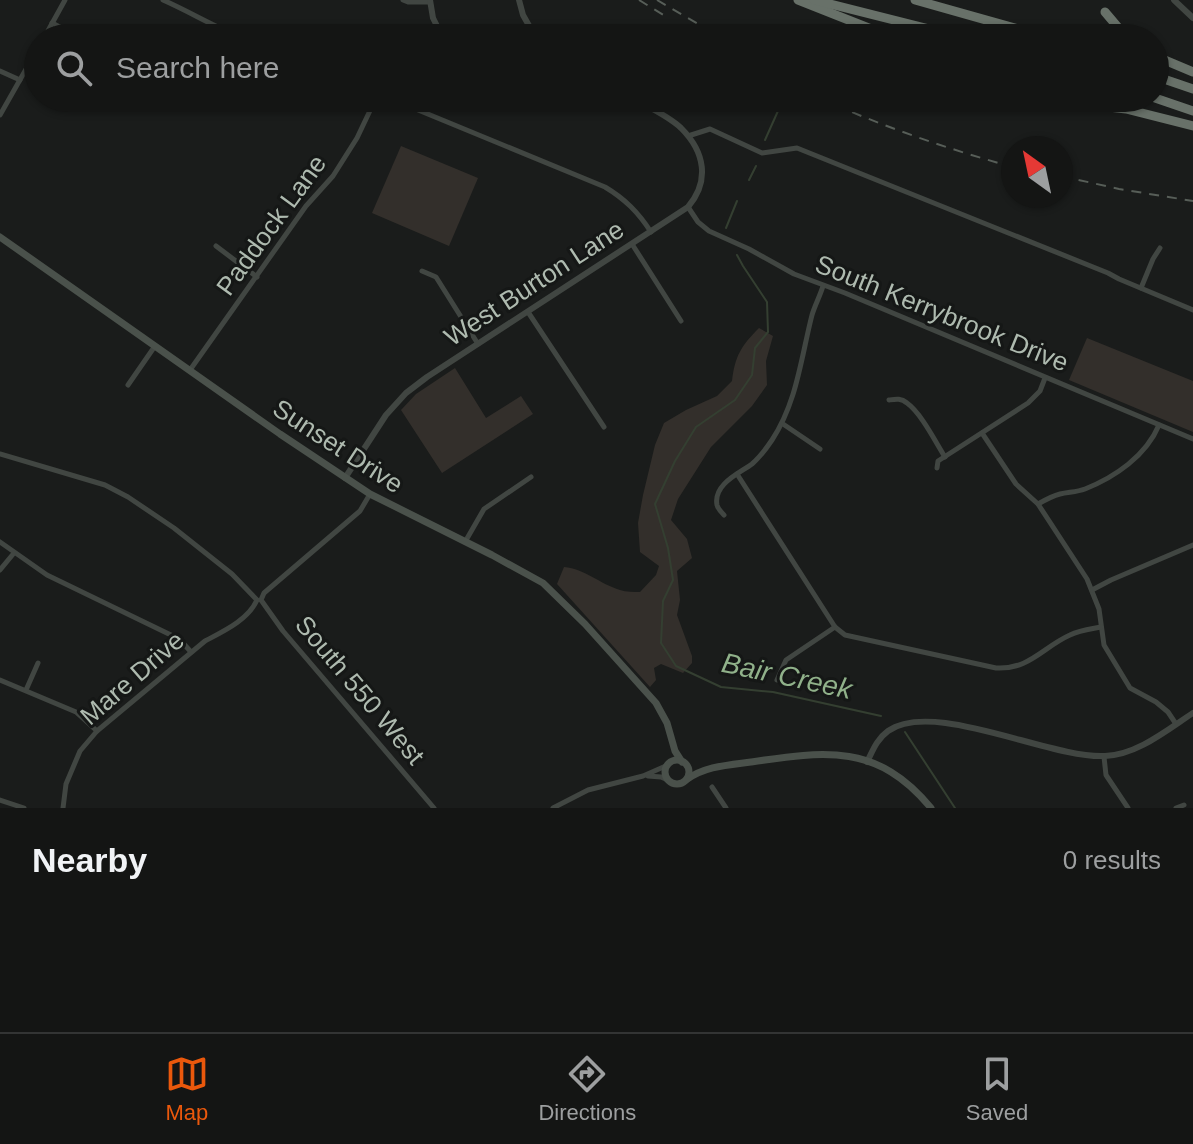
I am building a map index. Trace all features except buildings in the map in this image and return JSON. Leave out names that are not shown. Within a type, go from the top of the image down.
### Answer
[{"type":"highway","points":[[798,0],[859,24]]},
{"type":"highway","points":[[814,0],[909,24]]},
{"type":"highway","points":[[915,0],[1000,24]]},
{"type":"highway","points":[[1105,12],[1115,24]]},
{"type":"highway","points":[[1169,62],[1193,72]]},
{"type":"highway","points":[[1169,81],[1193,89]]},
{"type":"highway","points":[[1169,103],[1193,111]]},
{"type":"highway","points":[[1138,112],[1193,126]]},
{"type":"main road","name":"Sunset Drive","points":[[0,237],[370,494],[543,583],[646,692],[665,717],[675,751],[683,762]]},
{"type":"main road","points":[[672,739],[665,773],[670,781],[676,784],[720,766]]},
{"type":"main road","points":[[669,764],[676,761],[694,767],[720,766],[816,754],[843,755],[890,772],[916,791],[931,808]]},
{"type":"main road","points":[[683,762],[689,771],[686,780]]},
{"type":"street","points":[[52,23],[65,0]]},
{"type":"street","points":[[163,0],[209,24]]},
{"type":"street","points":[[403,0],[430,1],[436,24]]},
{"type":"street","points":[[519,0],[528,24]]},
{"type":"street","points":[[1174,0],[1193,18]]},
{"type":"street","points":[[0,71],[20,80]]},
{"type":"street","points":[[0,115],[24,73]]},
{"type":"street","name":"Paddock Lane","points":[[190,370],[306,206],[333,176],[369,112]]},
{"type":"street","points":[[423,112],[605,187],[637,211],[651,232]]},
{"type":"street","points":[[656,112],[688,136],[703,168],[703,180],[697,196],[688,207]]},
{"type":"street","points":[[688,136],[710,129],[762,153],[797,148],[1193,310]]},
{"type":"street","name":"West Burton Lane","points":[[345,478],[386,415],[406,393],[688,207]]},
{"type":"street","name":"South Kerrybrook Drive","points":[[688,207],[709,231],[794,274],[1193,439]]},
{"type":"street","points":[[632,244],[681,321]]},
{"type":"street","points":[[216,246],[257,277]]},
{"type":"street","points":[[1141,288],[1160,248]]},
{"type":"street","points":[[422,271],[436,277],[478,344]]},
{"type":"street","points":[[724,515],[717,505],[718,496],[728,479],[764,452],[783,424],[823,286]]},
{"type":"street","points":[[528,312],[604,427]]},
{"type":"street","points":[[128,385],[155,346]]},
{"type":"street","points":[[937,468],[938,461],[1028,403],[1040,391],[1045,378]]},
{"type":"street","points":[[889,400],[899,399],[908,403],[945,457]]},
{"type":"street","points":[[783,424],[820,449]]},
{"type":"street","points":[[1038,504],[1061,493],[1082,491],[1104,480],[1146,448],[1159,425]]},
{"type":"street","points":[[982,433],[1016,484],[1038,504],[1087,579],[1099,609],[1104,645],[1130,688],[1156,702],[1176,724]]},
{"type":"street","name":"South 550 West","points":[[0,454],[105,485],[174,528],[220,565],[259,600],[434,808]]},
{"type":"street","points":[[737,474],[835,627],[845,635],[1010,669],[1024,664],[1068,635],[1101,627]]},
{"type":"street","points":[[465,542],[484,509],[531,477]]},
{"type":"street","name":"Mare Drive","points":[[61,808],[70,770],[80,751],[97,731],[205,641],[241,619],[264,593],[360,511],[370,494]]},
{"type":"street","points":[[0,542],[47,575],[173,636],[191,652]]},
{"type":"street","points":[[1092,590],[1193,545]]},
{"type":"street","points":[[0,570],[14,553]]},
{"type":"street","points":[[777,680],[786,660],[835,627]]},
{"type":"street","points":[[26,690],[38,663]]},
{"type":"street","points":[[0,680],[76,712],[97,731]]},
{"type":"street","points":[[867,762],[877,741],[889,730],[903,724],[924,721],[946,723],[1104,757],[1125,753],[1193,713]]},
{"type":"street","points":[[1104,757],[1106,775],[1128,808]]},
{"type":"street","points":[[553,808],[597,787],[643,776],[669,764]]},
{"type":"street","points":[[643,776],[670,781]]},
{"type":"street","points":[[712,787],[726,808]]},
{"type":"street","points":[[0,800],[24,808]]},
{"type":"street","points":[[1176,808],[1184,805]]},
{"type":"shaded area","points":[[401,146],[478,178],[449,246],[372,213]]},
{"type":"shaded area","points":[[759,328],[773,336],[766,361],[767,385],[752,406],[711,447],[678,499],[671,520],[687,539],[692,558],[677,571],[680,600],[677,615],[692,663],[683,673],[661,664],[654,668],[656,680],[650,687],[557,584],[564,567],[630,592],[640,592],[656,575],[659,566],[640,552],[638,523],[655,445],[664,423],[717,396],[732,381],[740,352]]},
{"type":"shaded area","points":[[1087,338],[1193,381],[1193,432],[1069,380]]},
{"type":"shaded area","points":[[455,368],[486,418],[521,396],[533,414],[442,473],[401,410],[416,394]]},
{"type":"waterway","name":"Bair Creek","points":[[765,140],[778,112]]},
{"type":"waterway","name":"Bair Creek","points":[[749,180],[756,166]]},
{"type":"waterway","name":"Bair Creek","points":[[726,228],[737,201]]},
{"type":"waterway","name":"Bair Creek","points":[[737,255],[767,302],[768,332],[755,348],[752,375],[735,400],[696,427],[675,461],[655,504],[668,548],[673,580],[663,601],[661,643],[676,666],[721,687],[773,692],[881,716]]},
{"type":"waterway","name":"Bair Creek","points":[[905,732],[955,808]]},
{"type":"railway","points":[[639,0],[665,16]]},
{"type":"railway","points":[[657,0],[698,24]]},
{"type":"railway","points":[[853,112],[1001,164]]},
{"type":"railway","points":[[1073,179],[1193,201]]}]
